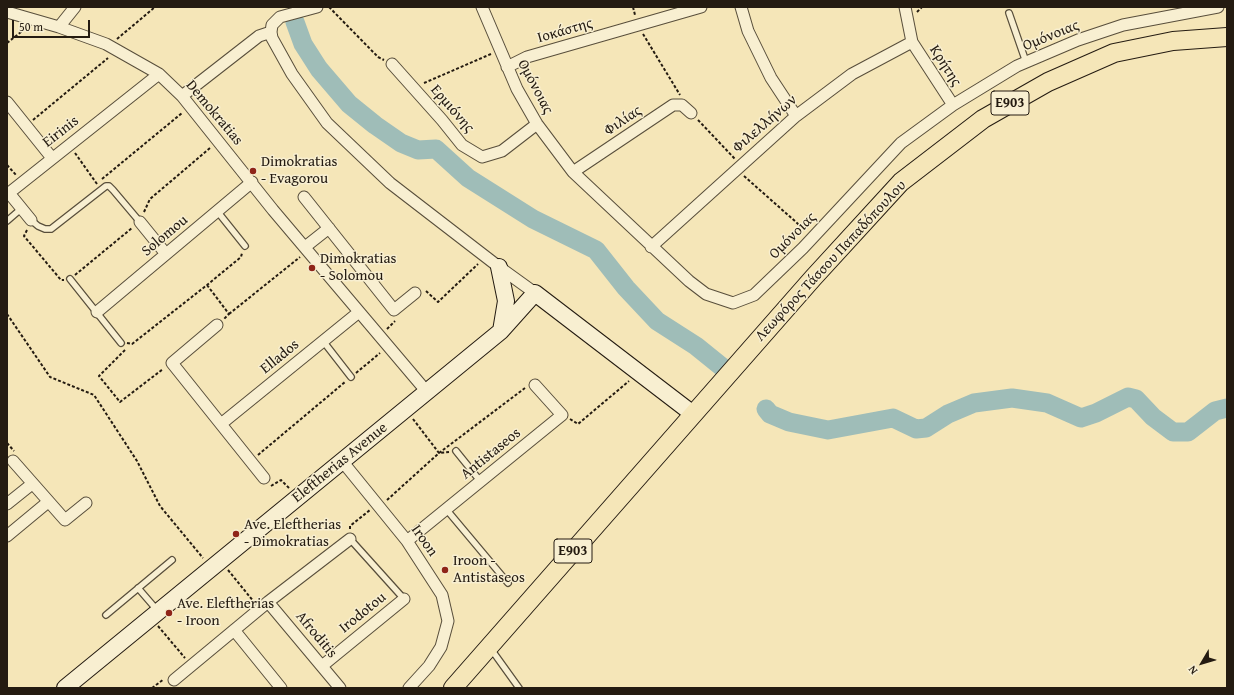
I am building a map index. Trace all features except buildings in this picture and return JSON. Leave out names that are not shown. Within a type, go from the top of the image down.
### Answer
[{"type":"main road","name":"Λεωφόρος Τάσσου Παπαδόπουλου","points":[[693,414],[901,182],[983,119],[1048,82],[1114,53],[1173,41],[1227,37]]},
{"type":"main road","points":[[499,267],[506,301],[501,331]]},
{"type":"main road","points":[[535,293],[693,414]]},
{"type":"main road","name":"Eleftherias Avenue","points":[[65,688],[501,331],[535,293]]},
{"type":"main road","name":"E903","points":[[453,688],[693,414]]},
{"type":"street","points":[[59,27],[75,7]]},
{"type":"street","points":[[182,96],[271,28],[280,17],[317,7]]},
{"type":"street","name":"Ομόνοιας","points":[[482,7],[499,50],[517,89],[537,124],[573,172],[651,247],[706,294],[733,303],[754,295],[813,238],[901,143],[953,105],[1026,62],[1078,40],[1123,24],[1218,7]]},
{"type":"street","name":"Ιοκάστης","points":[[507,67],[528,58],[701,7]]},
{"type":"street","points":[[741,7],[748,31],[771,78],[796,116]]},
{"type":"street","points":[[905,7],[912,42]]},
{"type":"street","name":"Demokratias","points":[[7,12],[59,27],[113,48],[159,74],[191,106],[273,210],[427,392]]},
{"type":"street","points":[[271,28],[272,38],[292,74],[327,123],[390,183],[535,293]]},
{"type":"street","name":"Φιλελλήνων","points":[[651,247],[796,116],[852,74],[912,42]]},
{"type":"street","name":"Κρήτης","points":[[912,42],[953,105]]},
{"type":"street","name":"Ερμιόνης","points":[[392,64],[462,145],[482,157],[502,151],[537,124]]},
{"type":"street","name":"Eirinis","points":[[31,220],[9,192],[159,74]]},
{"type":"street","points":[[7,102],[52,158]]},
{"type":"street","name":"Φιλίας","points":[[573,172],[673,105],[682,105],[691,113]]},
{"type":"street","name":"Solomou","points":[[97,312],[252,182]]},
{"type":"street","points":[[304,197],[394,310],[415,293]]},
{"type":"street","points":[[140,222],[166,254]]},
{"type":"street","points":[[306,249],[329,228]]},
{"type":"street","name":"Ellados","points":[[221,424],[358,312]]},
{"type":"street","points":[[218,325],[172,363],[264,478]]},
{"type":"street","points":[[535,385],[562,415]]},
{"type":"street","name":"Antistaseos","points":[[407,541],[562,415]]},
{"type":"street","points":[[13,461],[64,520],[86,503]]},
{"type":"street","name":"Iroon","points":[[342,461],[407,541],[442,596],[448,621],[441,647],[429,666],[409,688]]},
{"type":"street","points":[[7,504],[32,484]]},
{"type":"street","points":[[7,536],[48,502]]},
{"type":"street","points":[[174,680],[264,605],[350,539]]},
{"type":"street","name":"Irodotou","points":[[322,666],[404,600]]},
{"type":"street","name":"Afroditis","points":[[264,605],[322,666],[340,688]]},
{"type":"street","points":[[234,630],[280,688]]},
{"type":"lane","points":[[1009,14],[1026,62]]},
{"type":"lane","points":[[31,220],[38,226],[45,229],[51,229],[106,186],[109,186],[140,222]]},
{"type":"lane","points":[[7,221],[22,208]]},
{"type":"lane","points":[[217,211],[245,246]]},
{"type":"lane","points":[[70,279],[121,343]]},
{"type":"lane","points":[[323,341],[351,377]]},
{"type":"lane","points":[[456,451],[481,482]]},
{"type":"lane","points":[[446,509],[508,583]]},
{"type":"lane","points":[[350,539],[404,600]]},
{"type":"lane","points":[[106,614],[172,560]]},
{"type":"lane","points":[[138,588],[155,615]]},
{"type":"lane","points":[[489,646],[519,688]]},
{"type":"path","points":[[26,126],[113,48],[155,7]]},
{"type":"path","points":[[329,7],[378,57],[392,64]]},
{"type":"path","points":[[633,7],[638,25],[691,113],[738,167],[813,238]]},
{"type":"path","points":[[7,43],[21,32],[25,16]]},
{"type":"path","points":[[413,88],[499,50]]},
{"type":"path","points":[[97,183],[191,106]]},
{"type":"path","points":[[31,220],[24,236],[61,280],[70,279],[140,222],[150,199],[219,141]]},
{"type":"path","points":[[68,145],[101,190]]},
{"type":"path","points":[[7,165],[21,183]]},
{"type":"path","points":[[172,363],[120,402],[100,376],[132,344],[207,285],[241,256],[245,246]]},
{"type":"path","points":[[218,325],[306,249]]},
{"type":"path","points":[[415,293],[425,290],[438,302],[486,257]]},
{"type":"path","points":[[207,285],[229,314]]},
{"type":"path","points":[[379,336],[395,322],[394,310]]},
{"type":"path","points":[[7,314],[50,377],[94,395],[137,461],[160,506],[216,564],[264,605]]},
{"type":"path","points":[[121,343],[132,344]]},
{"type":"path","points":[[250,461],[388,346]]},
{"type":"path","points":[[562,415],[578,424],[638,373]]},
{"type":"path","points":[[406,409],[439,454],[456,451]]},
{"type":"path","points":[[264,478],[271,486],[281,480],[297,498]]},
{"type":"path","points":[[350,539],[350,526],[377,504]]},
{"type":"path","points":[[155,615],[191,666]]},
{"type":"waterway","points":[[295,22],[303,44],[319,69],[349,104],[375,125],[401,143],[418,150],[436,149],[468,178],[533,219],[596,250],[626,288],[657,321],[696,346],[722,367]]},
{"type":"waterway","points":[[766,409],[770,414],[789,422],[828,430],[893,418],[916,429],[926,428],[948,414],[974,403],[1012,398],[1047,403],[1081,418],[1096,413],[1128,397],[1136,399],[1153,417],[1173,432],[1188,432],[1215,411],[1227,408]]},
{"type":"place","name":"Dimokratias - Evagorou","points":[[253,171]]},
{"type":"place","name":"Dimokratias - Solomou","points":[[312,268]]},
{"type":"place","name":"Ave. Eleftherias - Dimokratias","points":[[236,534]]},
{"type":"place","name":"Iroon - Antistaseos","points":[[445,570]]},
{"type":"place","name":"Ave. Eleftherias - Iroon","points":[[169,613]]}]
